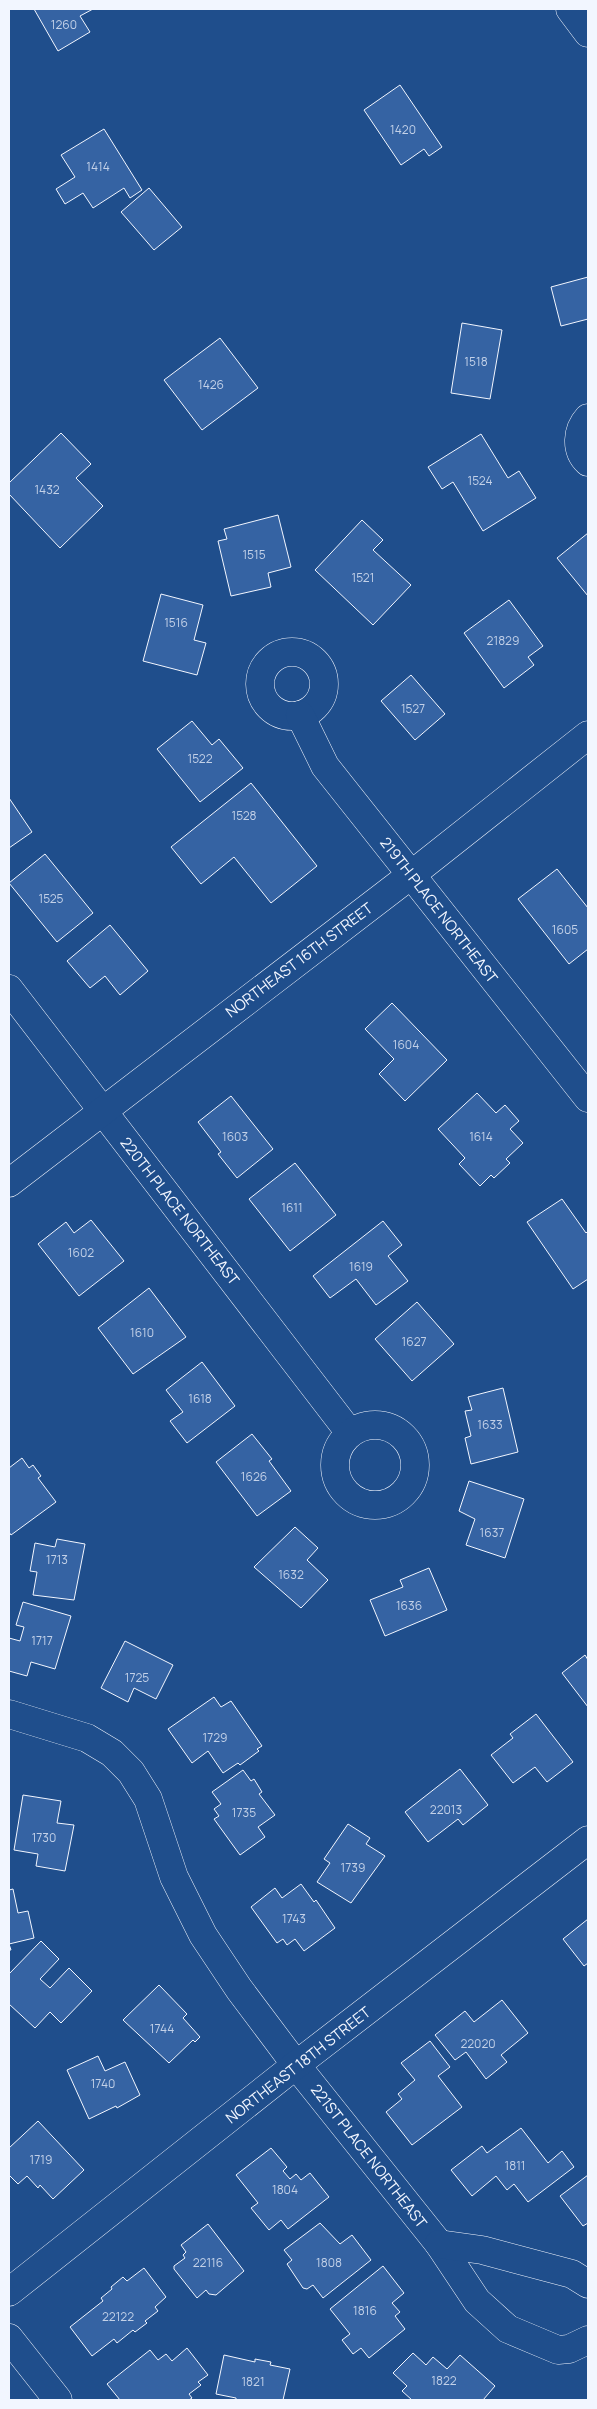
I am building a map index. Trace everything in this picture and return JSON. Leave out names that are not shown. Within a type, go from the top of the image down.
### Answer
[{"type":"street","points":[[570,9],[588,32]]},
{"type":"street","points":[[588,418],[581,429],[579,439],[580,450],[588,462]]},
{"type":"street","name":"219TH PLACE NORTHEAST","points":[[300,716],[325,766],[588,1098]]},
{"type":"street","name":"NORTHEAST 16TH STREET","points":[[9,1183],[411,875],[588,735]]},
{"type":"street","name":"220TH PLACE NORTHEAST","points":[[9,989],[350,1433]]},
{"type":"street","name":"221ST PLACE NORTHEAST","points":[[9,1714],[87,1738],[112,1753],[131,1772],[148,1799],[174,1877],[203,1935],[239,1989],[296,2065],[439,2244],[477,2301],[508,2330],[558,2350],[569,2350],[588,2340]]},
{"type":"street","name":"NORTHEAST 18TH STREET","points":[[9,2292],[296,2065],[588,1840]]},
{"type":"street","points":[[439,2244],[482,2250],[572,2274],[588,2284]]},
{"type":"street","points":[[9,2338],[58,2400]]},
{"type":"building","points":[[34,9],[93,9],[80,16],[90,32],[58,51]]},
{"type":"building","points":[[400,85],[442,147],[429,156],[424,149],[401,165],[364,110]]},
{"type":"building","points":[[104,129],[142,190],[130,198],[124,188],[93,208],[83,193],[65,204],[56,189],[75,177],[61,155]]},
{"type":"building","points":[[149,188],[182,227],[154,250],[121,212]]},
{"type":"building","points":[[588,277],[588,319],[561,326],[551,287]]},
{"type":"building","points":[[462,323],[502,330],[490,399],[451,393]]},
{"type":"building","points":[[220,338],[258,388],[202,430],[164,380]]},
{"type":"building","points":[[61,433],[91,464],[76,478],[103,506],[60,548],[9,494],[9,483]]},
{"type":"building","points":[[481,434],[508,478],[519,471],[536,498],[483,531],[453,482],[442,489],[428,467]]},
{"type":"building","points":[[278,515],[291,567],[268,573],[271,587],[231,596],[218,541],[227,539],[224,529]]},
{"type":"building","points":[[362,520],[383,540],[373,550],[411,585],[373,625],[315,570]]},
{"type":"building","points":[[588,533],[588,596],[557,558]]},
{"type":"building","points":[[161,594],[203,605],[194,640],[206,643],[197,675],[143,661]]},
{"type":"building","points":[[509,600],[543,646],[528,657],[534,665],[504,688],[464,633]]},
{"type":"building","points":[[411,675],[445,714],[415,740],[381,701]]},
{"type":"building","points":[[192,721],[212,745],[219,739],[243,768],[200,802],[157,749]]},
{"type":"building","points":[[251,783],[317,866],[271,903],[234,857],[201,884],[171,847]]},
{"type":"building","points":[[9,798],[32,832],[9,848]]},
{"type":"building","points":[[45,854],[93,913],[57,942],[9,883]]},
{"type":"building","points":[[557,869],[588,908],[588,949],[569,964],[518,899]]},
{"type":"building","points":[[110,925],[148,971],[120,995],[105,976],[90,988],[67,961]]},
{"type":"building","points":[[392,1003],[447,1060],[405,1101],[379,1074],[394,1059],[365,1029]]},
{"type":"building","points":[[477,1093],[496,1113],[505,1105],[519,1121],[510,1129],[523,1143],[506,1159],[510,1163],[494,1178],[491,1175],[480,1186],[459,1164],[465,1158],[438,1129]]},
{"type":"building","points":[[231,1096],[273,1149],[237,1178],[218,1154],[221,1152],[198,1122]]},
{"type":"building","points":[[295,1163],[336,1215],[290,1251],[249,1199]]},
{"type":"building","points":[[562,1199],[586,1233],[588,1231],[588,1279],[573,1289],[527,1222]]},
{"type":"building","points":[[91,1220],[124,1261],[79,1296],[38,1244],[66,1222],[74,1233]]},
{"type":"building","points":[[383,1221],[402,1245],[388,1256],[408,1281],[376,1305],[356,1279],[330,1298],[313,1276]]},
{"type":"building","points":[[149,1288],[186,1337],[133,1374],[98,1328]]},
{"type":"building","points":[[417,1302],[454,1344],[412,1381],[375,1339]]},
{"type":"building","points":[[202,1362],[235,1406],[187,1443],[170,1421],[183,1412],[166,1390]]},
{"type":"building","points":[[503,1388],[518,1452],[471,1464],[465,1438],[471,1436],[465,1411],[472,1410],[468,1397]]},
{"type":"building","points":[[252,1434],[272,1459],[269,1461],[291,1491],[257,1516],[216,1462]]},
{"type":"building","points":[[22,1458],[29,1468],[33,1465],[41,1476],[38,1478],[56,1502],[11,1535],[9,1532],[9,1468]]},
{"type":"building","points":[[469,1481],[524,1499],[505,1558],[466,1545],[475,1519],[459,1511]]},
{"type":"building","points":[[295,1527],[318,1548],[307,1560],[328,1580],[301,1608],[254,1567]]},
{"type":"building","points":[[57,1539],[85,1544],[74,1600],[33,1595],[37,1572],[30,1571],[35,1543],[55,1547]]},
{"type":"building","points":[[429,1568],[447,1610],[385,1636],[370,1600],[403,1587],[400,1580]]},
{"type":"building","points":[[23,1602],[71,1616],[55,1669],[31,1662],[27,1676],[9,1671],[9,1638],[20,1641],[24,1627],[16,1625]]},
{"type":"building","points":[[125,1641],[173,1665],[156,1699],[134,1688],[128,1702],[101,1688]]},
{"type":"building","points":[[585,1655],[588,1660],[588,1707],[562,1673]]},
{"type":"building","points":[[214,1697],[221,1707],[231,1701],[262,1746],[257,1749],[259,1751],[240,1765],[238,1763],[223,1773],[208,1751],[192,1763],[168,1729]]},
{"type":"building","points":[[536,1714],[573,1762],[547,1782],[535,1767],[513,1783],[491,1755],[513,1738],[510,1734]]},
{"type":"building","points":[[460,1769],[488,1805],[463,1825],[458,1819],[428,1842],[405,1812]]},
{"type":"building","points":[[243,1770],[251,1781],[254,1779],[262,1792],[259,1794],[275,1815],[258,1827],[265,1837],[240,1855],[214,1819],[219,1816],[214,1809],[221,1804],[212,1792]]},
{"type":"building","points":[[23,1795],[61,1801],[57,1823],[74,1825],[65,1871],[36,1866],[38,1854],[14,1850]]},
{"type":"building","points":[[348,1824],[370,1838],[366,1844],[385,1856],[351,1903],[317,1882],[330,1863],[324,1859]]},
{"type":"building","points":[[301,1884],[314,1902],[316,1900],[335,1928],[304,1951],[295,1939],[287,1945],[283,1939],[277,1943],[251,1907],[275,1888],[282,1898]]},
{"type":"building","points":[[13,1889],[18,1913],[28,1911],[34,1938],[9,1944],[9,1890]]},
{"type":"building","points":[[588,1919],[588,1963],[584,1966],[563,1939]]},
{"type":"building","points":[[41,1941],[59,1959],[40,1979],[50,1988],[69,1968],[92,1991],[61,2023],[50,2012],[35,2028],[9,2004],[9,1974]]},
{"type":"building","points":[[159,1985],[187,2014],[183,2018],[200,2037],[195,2042],[193,2040],[169,2063],[123,2020]]},
{"type":"building","points":[[502,2000],[528,2033],[501,2055],[507,2062],[486,2079],[466,2052],[455,2060],[435,2035],[465,2011],[474,2022]]},
{"type":"building","points":[[430,2041],[450,2067],[438,2076],[462,2107],[412,2145],[386,2112],[402,2099],[398,2094],[415,2080],[401,2063]]},
{"type":"building","points":[[98,2056],[105,2071],[125,2062],[140,2095],[117,2108],[116,2106],[89,2119],[67,2070]]},
{"type":"building","points":[[38,2121],[84,2170],[53,2199],[40,2185],[38,2188],[27,2176],[18,2184],[9,2175],[9,2148]]},
{"type":"building","points":[[521,2128],[548,2163],[562,2151],[574,2167],[528,2202],[514,2184],[507,2190],[496,2176],[472,2196],[451,2170],[482,2146],[487,2153]]},
{"type":"building","points":[[271,2148],[287,2167],[283,2171],[290,2179],[296,2174],[301,2180],[310,2173],[329,2197],[288,2229],[281,2220],[269,2230],[251,2208],[258,2203],[236,2175]]},
{"type":"building","points":[[588,2175],[588,2223],[583,2226],[560,2196]]},
{"type":"building","points":[[320,2223],[340,2244],[352,2235],[371,2260],[323,2298],[313,2285],[307,2289],[303,2288],[287,2264],[292,2260],[284,2250]]},
{"type":"building","points":[[208,2224],[244,2271],[216,2295],[209,2294],[206,2290],[197,2298],[174,2269],[174,2266],[185,2258],[183,2255],[186,2252],[181,2245]]},
{"type":"building","points":[[383,2266],[404,2293],[392,2303],[400,2312],[395,2316],[405,2329],[369,2358],[361,2348],[353,2354],[342,2340],[350,2334],[330,2309]]},
{"type":"building","points":[[144,2268],[166,2297],[155,2307],[158,2311],[135,2332],[133,2330],[117,2343],[114,2339],[92,2356],[70,2327],[103,2301],[101,2298],[123,2277],[127,2281]]},
{"type":"building","points":[[187,2348],[208,2375],[198,2382],[201,2385],[189,2394],[192,2398],[189,2400],[120,2400],[107,2384],[150,2350],[158,2360],[166,2354],[172,2361]]},
{"type":"building","points":[[413,2353],[426,2365],[433,2357],[447,2369],[460,2355],[495,2386],[483,2400],[412,2400],[402,2391],[407,2386],[393,2373]]},
{"type":"building","points":[[224,2355],[255,2362],[255,2359],[271,2362],[270,2365],[290,2369],[283,2400],[236,2400],[236,2398],[216,2394]]}]
